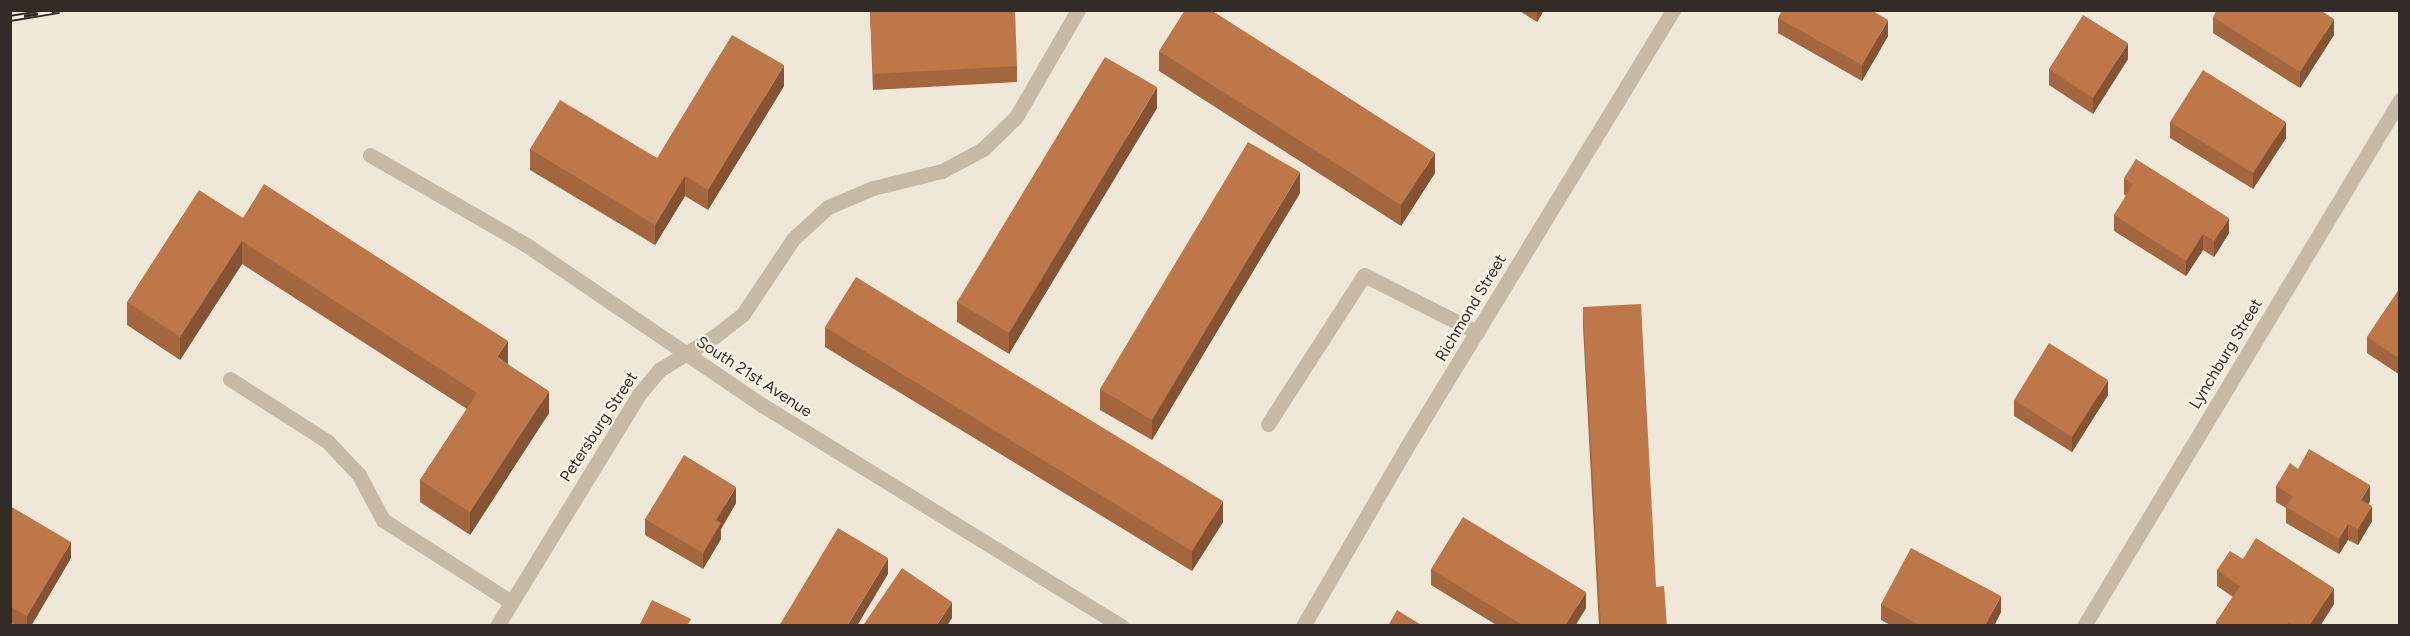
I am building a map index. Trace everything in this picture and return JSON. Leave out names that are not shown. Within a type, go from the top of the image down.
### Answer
[{"type":"street","name":"Petersburg Street","points":[[497,626],[640,393],[659,370],[715,336],[743,314],[793,239],[828,207],[873,188],[942,171],[982,149],[1016,117],[1078,10]]},
{"type":"street","name":"Richmond Street","points":[[1303,626],[1477,332],[1673,10]]},
{"type":"street","name":"Lynchburg Street","points":[[2084,626],[2400,100]]},
{"type":"street","name":"South 21st Avenue","points":[[370,155],[525,244],[762,405],[1121,626]]},
{"type":"street","points":[[1268,424],[1364,275],[1477,332]]},
{"type":"street","points":[[230,379],[327,441],[359,475],[383,520],[511,602]]},
{"type":"building","points":[[1015,10],[1017,66],[873,74],[870,12]]},
{"type":"building","points":[[1185,10],[1211,10],[1435,153],[1401,205],[1159,51]]},
{"type":"building","points":[[1782,10],[1871,10],[1888,20],[1862,65],[1778,18]]},
{"type":"building","points":[[2217,10],[2320,10],[2334,19],[2300,72],[2213,17]]},
{"type":"building","points":[[2083,15],[2128,43],[2093,98],[2049,69]]},
{"type":"building","points":[[732,35],[784,65],[708,190],[685,176],[655,225],[530,149],[560,100],[657,158]]},
{"type":"building","points":[[1105,57],[1157,87],[1009,333],[957,302]]},
{"type":"building","points":[[2203,70],[2286,122],[2253,173],[2170,122]]},
{"type":"building","points":[[1248,142],[1300,172],[1152,420],[1100,389]]},
{"type":"building","points":[[2136,159],[2229,218],[2214,241],[2203,234],[2186,261],[2114,215],[2133,184],[2124,178]]},
{"type":"building","points":[[264,184],[508,341],[497,357],[549,391],[470,512],[420,480],[477,393],[242,241],[180,337],[127,302],[199,190],[243,218]]},
{"type":"building","points":[[856,277],[1223,501],[1192,551],[825,327]]},
{"type":"building","points":[[2400,288],[2400,359],[2367,337]]},
{"type":"building","points":[[1641,304],[1656,587],[1664,586],[1667,626],[1601,626],[1583,307]]},
{"type":"building","points":[[2049,343],[2108,380],[2072,437],[2014,400]]},
{"type":"building","points":[[2309,449],[2370,485],[2361,500],[2372,506],[2358,529],[2348,524],[2339,539],[2286,507],[2293,496],[2276,486],[2290,463],[2298,469]]},
{"type":"building","points":[[684,455],[736,487],[716,520],[721,523],[703,553],[645,519]]},
{"type":"building","points":[[10,506],[71,542],[27,616],[10,606]]},
{"type":"building","points":[[1463,517],[1586,592],[1565,626],[1524,626],[1431,569]]},
{"type":"building","points":[[838,528],[888,558],[847,626],[779,626]]},
{"type":"building","points":[[2256,538],[2334,588],[2309,626],[2294,626],[2289,622],[2287,626],[2221,626],[2216,622],[2240,586],[2217,570],[2230,551],[2243,559]]},
{"type":"building","points":[[1911,548],[2001,596],[1985,626],[1921,626],[1881,604]]},
{"type":"building","points":[[902,568],[952,602],[936,626],[866,626],[864,624]]},
{"type":"building","points":[[652,600],[691,619],[687,626],[639,626]]},
{"type":"building","points":[[1397,610],[1423,626],[1388,626]]},
{"type":"railway","points":[[10,18],[59,10]]}]
